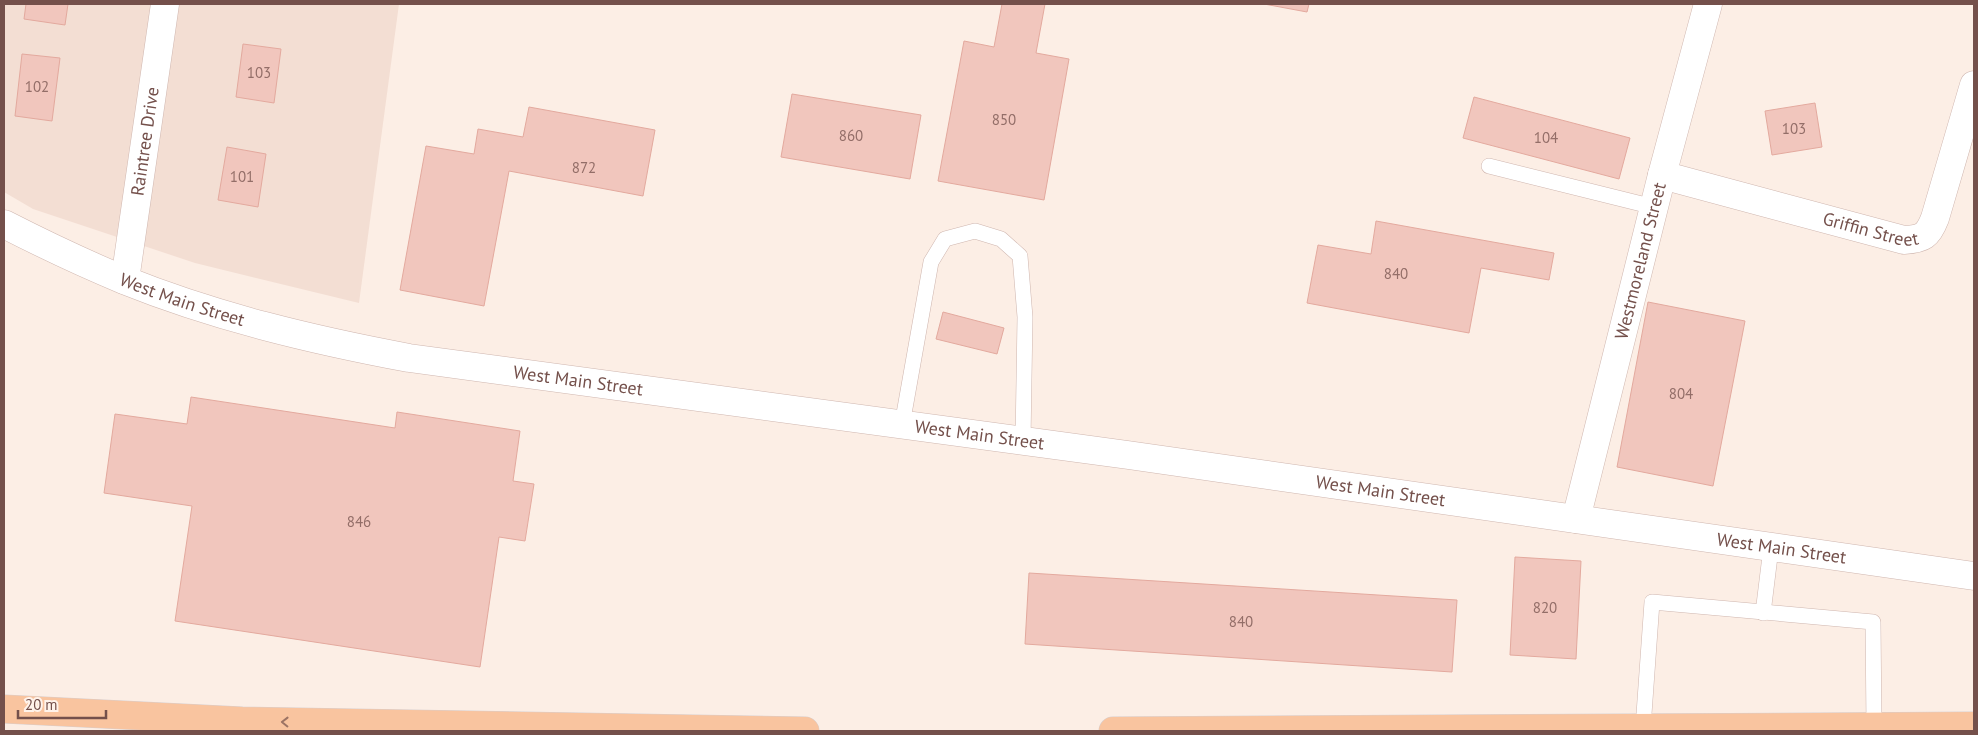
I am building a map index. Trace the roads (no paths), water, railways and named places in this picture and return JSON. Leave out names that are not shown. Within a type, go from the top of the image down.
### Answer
[{"type":"main road","points":[[4,709],[242,721],[614,730],[806,731]]},
{"type":"main road","points":[[1113,731],[1874,726],[1946,728],[1974,726]]},
{"type":"street","name":"Raintree Drive","points":[[125,280],[165,4]]},
{"type":"street","name":"Westmoreland Street","points":[[1576,519],[1662,175],[1708,4]]},
{"type":"street","name":"Griffin Street","points":[[1662,175],[1904,240],[1918,240],[1930,232],[1974,85]]},
{"type":"street","name":"West Main Street","points":[[4,224],[56,250],[162,294],[269,328],[339,345],[392,355],[902,424],[1974,576]]},
{"type":"lane","points":[[1489,166],[1654,207]]},
{"type":"lane","points":[[902,424],[931,262],[945,239],[975,231],[1002,239],[1020,256],[1025,317],[1023,441]]},
{"type":"lane","points":[[1763,612],[1771,548]]},
{"type":"lane","points":[[1643,728],[1652,602],[1873,622],[1874,726]]}]
